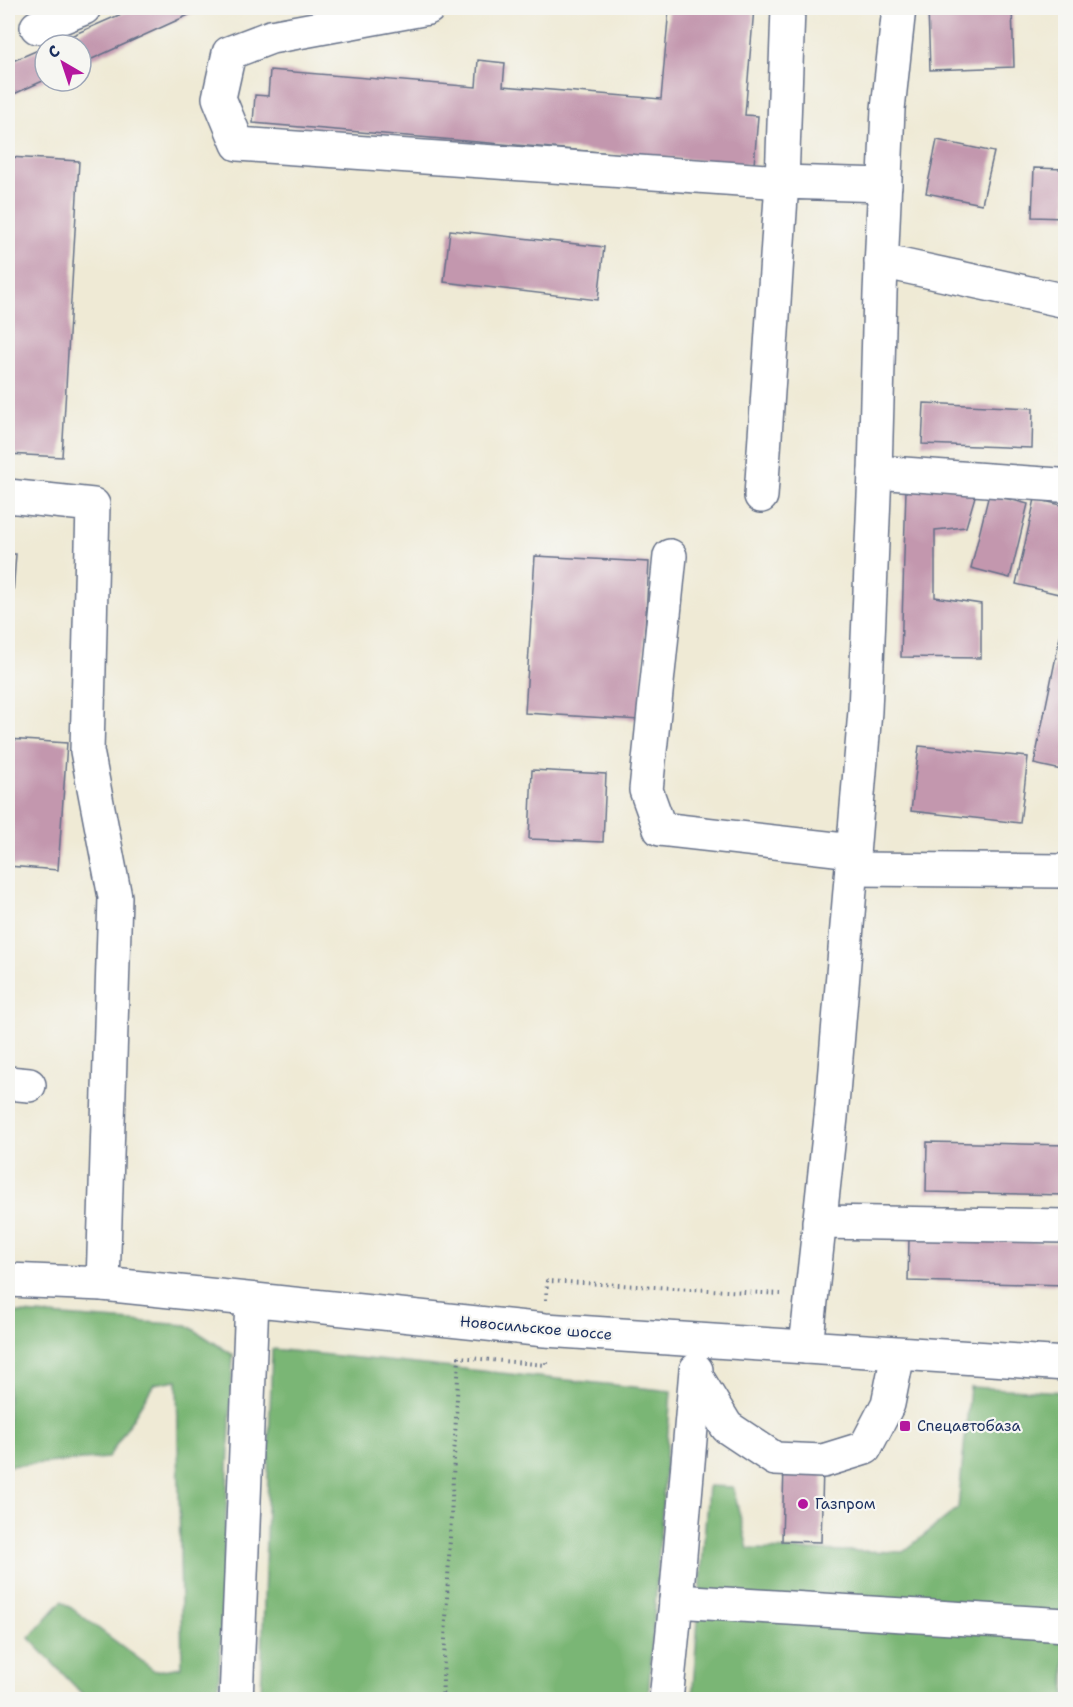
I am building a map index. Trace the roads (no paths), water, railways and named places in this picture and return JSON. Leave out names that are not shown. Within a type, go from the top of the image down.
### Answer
[{"type":"street","points":[[37,27],[84,8]]},
{"type":"street","points":[[428,8],[271,37],[229,53],[219,98],[238,144],[782,182],[885,185]]},
{"type":"street","points":[[761,496],[782,182],[788,8]]},
{"type":"street","points":[[806,1347],[831,1118],[865,711],[888,109],[899,8]]},
{"type":"street","points":[[881,261],[1065,301]]},
{"type":"street","points":[[875,472],[1059,485]]},
{"type":"street","points":[[8,496],[93,505],[87,751],[115,897],[103,1284]]},
{"type":"street","points":[[670,556],[646,790],[660,829],[852,860],[1065,870]]},
{"type":"street","points":[[819,1222],[1065,1226]]},
{"type":"street","name":"Новосильское шоссе","points":[[8,1280],[103,1284],[545,1330],[1065,1364]]},
{"type":"street","points":[[236,1700],[252,1300]]},
{"type":"street","points":[[666,1700],[699,1340]]},
{"type":"street","points":[[696,1376],[727,1427],[776,1459],[823,1461],[865,1448],[888,1404],[898,1354]]},
{"type":"street","points":[[676,1601],[1065,1625]]},
{"type":"place","name":"Спецавтобаза","points":[[905,1426]]},
{"type":"place","name":"Газпром","points":[[803,1504]]}]
